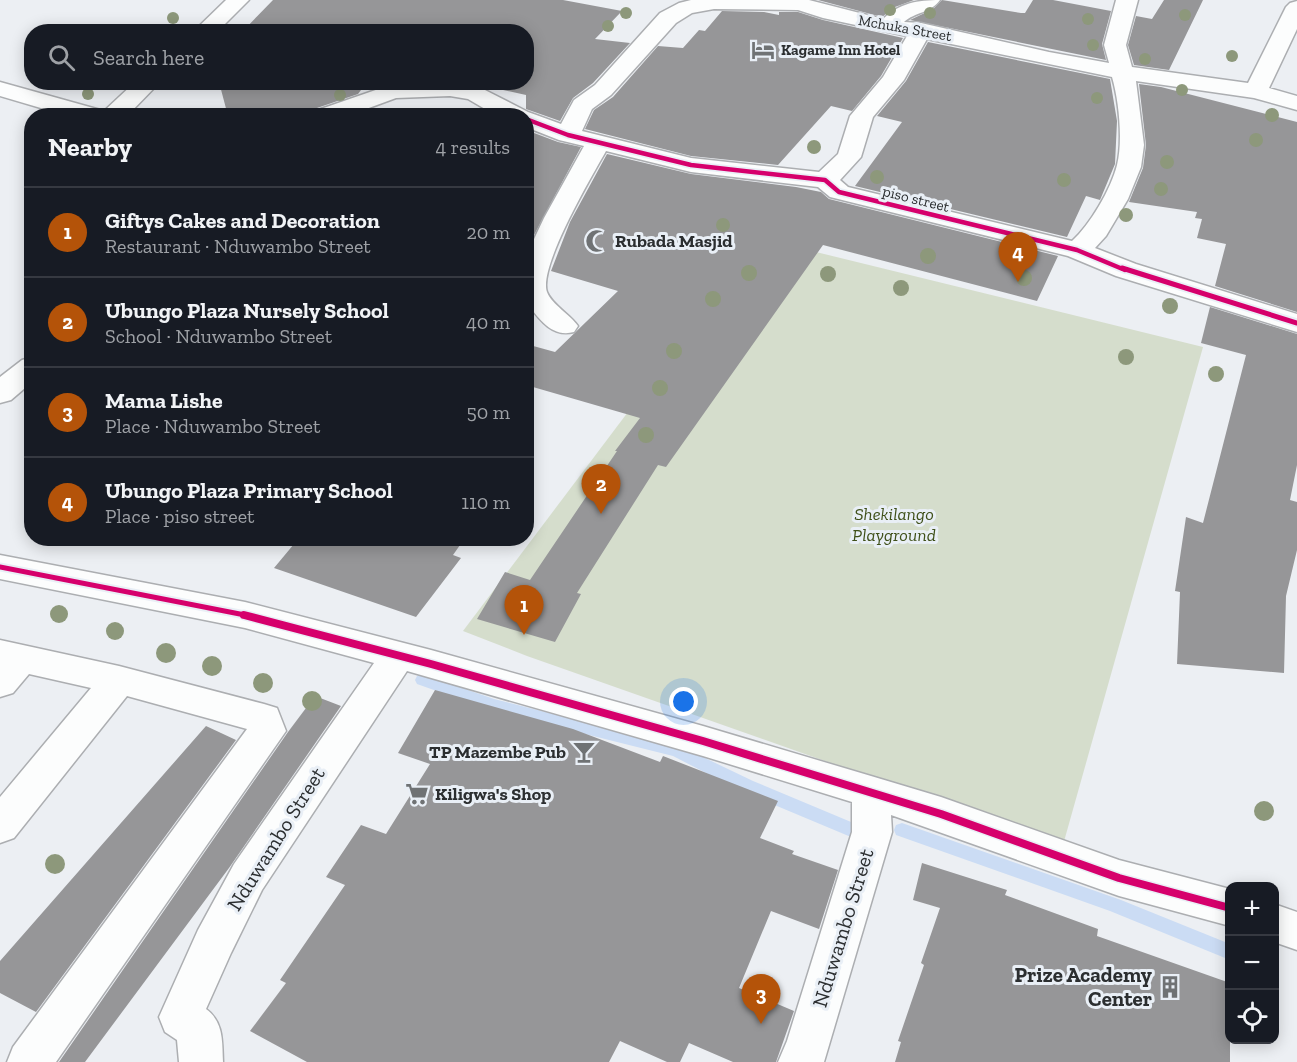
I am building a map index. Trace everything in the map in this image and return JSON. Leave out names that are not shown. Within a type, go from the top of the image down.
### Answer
[{"type":"street","points":[[212,24],[238,0]]},
{"type":"street","points":[[658,0],[686,7]]},
{"type":"street","points":[[888,26],[902,13],[925,4],[929,0]]},
{"type":"street","points":[[1077,250],[1093,236],[1115,199],[1129,167],[1132,146],[1126,85],[1115,45],[1127,0]]},
{"type":"street","name":"Mchuka Street","points":[[568,135],[582,105],[603,90],[668,18],[686,7],[714,3],[800,4],[823,12],[888,26],[921,30],[1122,72],[1256,91],[1297,103]]},
{"type":"street","points":[[1256,91],[1297,7]]},
{"type":"street","points":[[825,180],[849,157],[862,116],[893,80],[921,30]]},
{"type":"street","points":[[0,89],[68,108]]},
{"type":"street","points":[[121,108],[141,90]]},
{"type":"street","points":[[345,108],[393,91],[422,90]]},
{"type":"street","points":[[455,90],[476,94],[499,108]]},
{"type":"street","name":"piso street","points":[[534,122],[568,135],[691,165],[825,180],[839,192],[1077,250],[1126,270],[1297,323]]},
{"type":"street","points":[[534,268],[537,258],[598,143]]},
{"type":"street","points":[[534,293],[564,326]]},
{"type":"street","points":[[0,393],[24,373]]},
{"type":"street","points":[[0,567],[245,615],[398,656],[703,741],[941,814],[1119,878],[1225,907]]},
{"type":"street","name":"Nduwambo Street","points":[[201,1062],[199,1030],[182,1017],[213,944],[248,877],[398,656]]},
{"type":"street","points":[[7,665],[119,680],[264,719],[267,731],[29,1062]]},
{"type":"street","points":[[0,826],[119,680]]},
{"type":"street","name":"Nduwambo Street","points":[[800,1062],[807,1049],[872,832],[871,792]]},
{"type":"street","points":[[1279,924],[1297,931]]},
{"type":"green space","name":"Shekilango Playground","points":[[759,238],[1203,347],[1063,845],[527,656],[463,631],[527,546],[534,546],[534,537]]},
{"type":"building","points":[[273,0],[563,0],[622,11],[595,39],[630,43],[593,83],[573,98],[560,121],[534,112],[534,108],[526,108],[526,95],[503,90],[534,90],[534,24],[250,24]]},
{"type":"building","name":"Kagame Inn Hotel","points":[[818,0],[914,0],[895,7],[882,17]]},
{"type":"building","points":[[942,0],[1021,13],[1025,13],[1033,0],[1053,0],[1111,11],[1102,44],[1106,60],[910,20],[933,9]]},
{"type":"building","points":[[1164,0],[1203,0],[1169,70],[1134,65],[1128,45],[1136,16],[1152,19]]},
{"type":"building","points":[[722,11],[764,12],[779,15],[779,12],[798,12],[903,38],[881,76],[852,111],[831,106],[778,165],[691,156],[585,129],[594,110],[613,97],[658,46],[683,48],[699,30],[705,31]]},
{"type":"building","points":[[928,42],[1110,79],[1117,121],[1115,164],[1100,200],[1086,196],[1067,237],[855,186],[902,122],[877,116],[906,81]]},
{"type":"building","points":[[1139,84],[1161,87],[1297,122],[1297,312],[1215,286],[1226,244],[1197,238],[1202,219],[1195,218],[1197,212],[1129,202],[1143,168],[1146,145]]},
{"type":"building","points":[[221,90],[361,90],[358,94],[317,108],[226,108]]},
{"type":"building","points":[[534,133],[581,147],[534,235]]},
{"type":"building","points":[[607,154],[691,174],[821,192],[829,199],[1058,256],[1037,301],[823,245],[666,467],[658,465],[577,593],[581,594],[555,642],[477,619],[505,572],[530,580],[617,451],[615,451],[640,418],[534,387],[534,346],[555,352],[618,291],[551,271],[570,222]]},
{"type":"building","points":[[1210,307],[1297,334],[1297,465],[1290,500],[1297,502],[1297,550],[1286,596],[1284,673],[1177,664],[1180,592],[1175,591],[1186,517],[1203,523],[1246,355],[1201,343]]},
{"type":"building","points":[[292,546],[459,546],[453,555],[461,558],[416,617],[274,568]]},
{"type":"building","points":[[435,690],[573,729],[660,762],[663,756],[778,801],[760,838],[794,851],[792,854],[838,870],[819,929],[771,911],[739,988],[794,1011],[776,1062],[733,1062],[689,1043],[680,1062],[667,1062],[620,1041],[609,1062],[307,1062],[250,1031],[286,983],[280,980],[345,885],[326,877],[361,825],[386,834],[430,764],[398,753]]},
{"type":"building","points":[[315,696],[341,706],[229,868],[85,1062],[59,1062],[288,732]]},
{"type":"building","points":[[206,726],[236,740],[36,1012],[0,993],[0,961]]},
{"type":"building","points":[[922,863],[1007,890],[1005,895],[1098,929],[1097,936],[1225,981],[1225,1044],[1230,1044],[1230,1062],[895,1062],[901,1042],[898,1041],[924,965],[921,963],[940,908],[913,900]]},
{"type":"waterway","points":[[422,680],[493,705],[677,751],[747,786],[857,832]]},
{"type":"waterway","points":[[902,830],[1115,905],[1225,950]]},
{"type":"cycle path","points":[[534,122],[568,135],[691,165],[825,180],[839,192],[1077,250],[1126,270],[1297,323]]},
{"type":"cycle path","points":[[0,567],[245,615],[431,664],[703,741],[871,792],[941,814],[1119,878],[1225,907]]},
{"type":"place","name":"Kagame Inn Hotel","points":[[763,50]]},
{"type":"place","name":"Rubada Masjid","points":[[597,241]]},
{"type":"place","name":"Ubungo Plaza Primary School","points":[[1018,282]]},
{"type":"place","name":"Ubungo Plaza Nursely School","points":[[601,514]]},
{"type":"place","name":"Giftys Cakes and Decoration","points":[[524,635]]},
{"type":"place","name":"TP Mazembe Pub","points":[[584,752]]},
{"type":"place","name":"Kiligwa's Shop","points":[[417,794]]},
{"type":"place","name":"Prize Academy Center","points":[[1170,987]]},
{"type":"place","name":"Mama Lishe","points":[[761,1024]]}]
